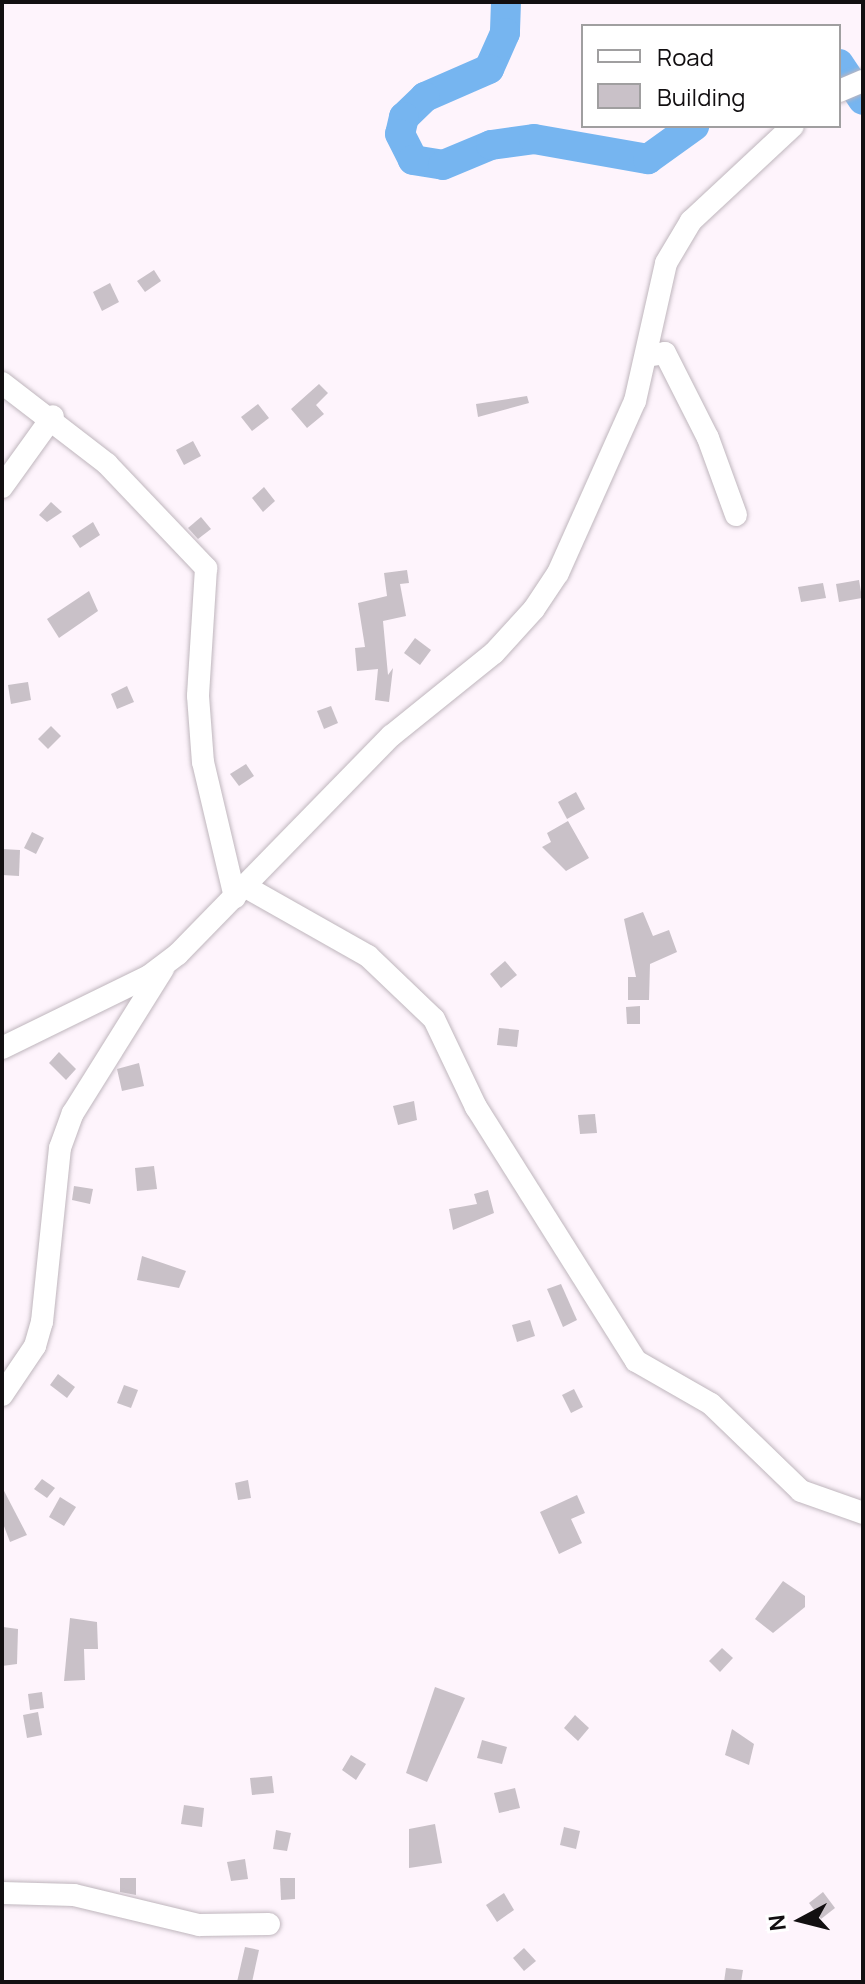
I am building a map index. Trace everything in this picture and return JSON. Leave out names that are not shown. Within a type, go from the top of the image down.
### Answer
[{"type":"street","points":[[841,90],[863,81]]},
{"type":"street","points":[[2,1395],[25,1366],[42,1322],[60,1148],[73,1113],[165,965],[391,736],[494,653],[534,609],[558,573],[635,401],[666,263],[691,221],[791,128]]},
{"type":"street","points":[[646,356],[665,353],[708,438],[736,515]]},
{"type":"street","points":[[2,383],[53,416],[183,537],[206,568],[198,696],[203,762],[240,892],[368,956],[434,1019],[476,1107],[636,1361],[711,1404],[801,1491],[863,1513]]},
{"type":"street","points":[[2,487],[53,416]]},
{"type":"street","points":[[2,1048],[165,965]]},
{"type":"street","points":[[2,1893],[74,1895],[199,1925],[269,1924]]},
{"type":"building","points":[[154,270],[161,281],[145,292],[137,281]]},
{"type":"building","points":[[110,283],[119,302],[102,311],[93,292]]},
{"type":"building","points":[[319,384],[328,393],[316,405],[324,414],[307,428],[291,409]]},
{"type":"building","points":[[527,396],[529,403],[478,417],[476,404]]},
{"type":"building","points":[[258,404],[269,418],[252,431],[241,417]]},
{"type":"building","points":[[193,441],[201,456],[184,465],[176,450]]},
{"type":"building","points":[[264,487],[275,501],[263,512],[252,498]]},
{"type":"building","points":[[51,502],[62,512],[47,522],[39,515]]},
{"type":"building","points":[[201,517],[211,529],[198,539],[188,528]]},
{"type":"building","points":[[93,522],[100,535],[80,548],[72,536]]},
{"type":"building","points":[[407,570],[409,583],[400,584],[406,616],[383,621],[388,675],[393,668],[389,702],[375,700],[378,669],[357,671],[355,648],[365,647],[358,603],[387,596],[384,573]]},
{"type":"building","points":[[859,580],[862,598],[839,602],[836,584]]},
{"type":"building","points":[[823,583],[826,598],[801,602],[798,587]]},
{"type":"building","points":[[89,591],[98,611],[59,638],[47,619]]},
{"type":"building","points":[[415,638],[431,650],[420,665],[404,653]]},
{"type":"building","points":[[28,682],[31,700],[11,704],[8,685]]},
{"type":"building","points":[[127,686],[134,702],[117,709],[111,694]]},
{"type":"building","points":[[331,706],[338,723],[324,729],[317,711]]},
{"type":"building","points":[[51,726],[61,736],[48,749],[38,739]]},
{"type":"building","points":[[246,764],[254,776],[239,786],[230,774]]},
{"type":"building","points":[[576,792],[585,809],[567,819],[558,802]]},
{"type":"building","points":[[568,821],[589,858],[566,871],[542,847],[551,842],[547,833]]},
{"type":"building","points":[[32,832],[44,838],[36,854],[24,848]]},
{"type":"building","points":[[2,849],[20,850],[19,876],[2,875]]},
{"type":"building","points":[[643,912],[653,936],[669,930],[677,952],[650,964],[649,1000],[628,1000],[628,977],[636,977],[624,919]]},
{"type":"building","points":[[505,961],[517,975],[501,988],[490,974]]},
{"type":"building","points":[[640,1006],[640,1024],[627,1024],[626,1007]]},
{"type":"building","points":[[499,1028],[519,1030],[517,1047],[497,1045]]},
{"type":"building","points":[[59,1052],[76,1069],[66,1080],[49,1063]]},
{"type":"building","points":[[139,1063],[144,1086],[122,1091],[117,1069]]},
{"type":"building","points":[[414,1101],[417,1120],[398,1125],[393,1106]]},
{"type":"building","points":[[595,1114],[597,1133],[580,1134],[578,1115]]},
{"type":"building","points":[[154,1166],[157,1189],[137,1191],[135,1168]]},
{"type":"building","points":[[74,1186],[93,1189],[90,1204],[72,1200]]},
{"type":"building","points":[[488,1190],[494,1213],[453,1230],[449,1209],[477,1204],[474,1194]]},
{"type":"building","points":[[142,1256],[186,1271],[179,1288],[137,1280]]},
{"type":"building","points":[[561,1284],[577,1320],[563,1327],[547,1289]]},
{"type":"building","points":[[530,1320],[535,1336],[517,1342],[512,1325]]},
{"type":"building","points":[[58,1374],[75,1387],[67,1398],[50,1385]]},
{"type":"building","points":[[124,1385],[138,1390],[131,1408],[117,1403]]},
{"type":"building","points":[[574,1389],[583,1407],[571,1413],[562,1395]]},
{"type":"building","points":[[42,1479],[55,1488],[47,1498],[34,1489]]},
{"type":"building","points":[[248,1480],[251,1498],[238,1500],[235,1483]]},
{"type":"building","points":[[2,1487],[27,1535],[10,1542],[2,1521]]},
{"type":"building","points":[[577,1495],[585,1513],[571,1519],[582,1543],[559,1554],[540,1512]]},
{"type":"building","points":[[60,1497],[76,1507],[64,1526],[49,1517]]},
{"type":"building","points":[[783,1581],[805,1596],[805,1607],[773,1633],[755,1619]]},
{"type":"building","points":[[70,1618],[97,1622],[98,1649],[84,1649],[85,1680],[64,1681]]},
{"type":"building","points":[[3,1627],[18,1629],[17,1664],[2,1666]]},
{"type":"building","points":[[722,1648],[733,1658],[720,1672],[709,1661]]},
{"type":"building","points":[[435,1687],[465,1698],[427,1782],[406,1773]]},
{"type":"building","points":[[42,1692],[44,1708],[30,1710],[28,1694]]},
{"type":"building","points":[[38,1712],[42,1735],[27,1738],[23,1715]]},
{"type":"building","points":[[575,1715],[589,1728],[578,1741],[564,1728]]},
{"type":"building","points":[[732,1729],[754,1744],[749,1765],[725,1755]]},
{"type":"building","points":[[482,1740],[507,1747],[502,1764],[477,1758]]},
{"type":"building","points":[[351,1755],[366,1764],[356,1780],[342,1770]]},
{"type":"building","points":[[272,1776],[274,1793],[252,1795],[250,1778]]},
{"type":"building","points":[[515,1788],[520,1808],[499,1813],[494,1793]]},
{"type":"building","points":[[184,1805],[204,1808],[202,1827],[181,1824]]},
{"type":"building","points":[[435,1824],[442,1863],[409,1868],[409,1829]]},
{"type":"building","points":[[564,1827],[580,1831],[576,1849],[560,1845]]},
{"type":"building","points":[[276,1830],[291,1833],[287,1851],[273,1849]]},
{"type":"building","points":[[245,1859],[248,1879],[231,1881],[227,1862]]},
{"type":"building","points":[[120,1878],[136,1878],[136,1895],[120,1892]]},
{"type":"building","points":[[280,1878],[295,1878],[295,1899],[281,1900]]},
{"type":"building","points":[[823,1892],[835,1908],[821,1919],[809,1903]]},
{"type":"building","points":[[504,1893],[514,1910],[497,1922],[486,1905]]},
{"type":"building","points":[[245,1947],[259,1950],[252,1982],[237,1982]]},
{"type":"building","points":[[524,1948],[536,1961],[524,1971],[513,1958]]},
{"type":"building","points":[[726,1968],[743,1970],[741,1982],[724,1982]]},
{"type":"waterway","points":[[506,2],[505,33],[489,69],[425,97],[404,117],[400,134],[413,160],[443,165],[491,145],[534,139],[648,159],[691,128]]},
{"type":"waterway","points":[[841,67],[863,100]]}]
